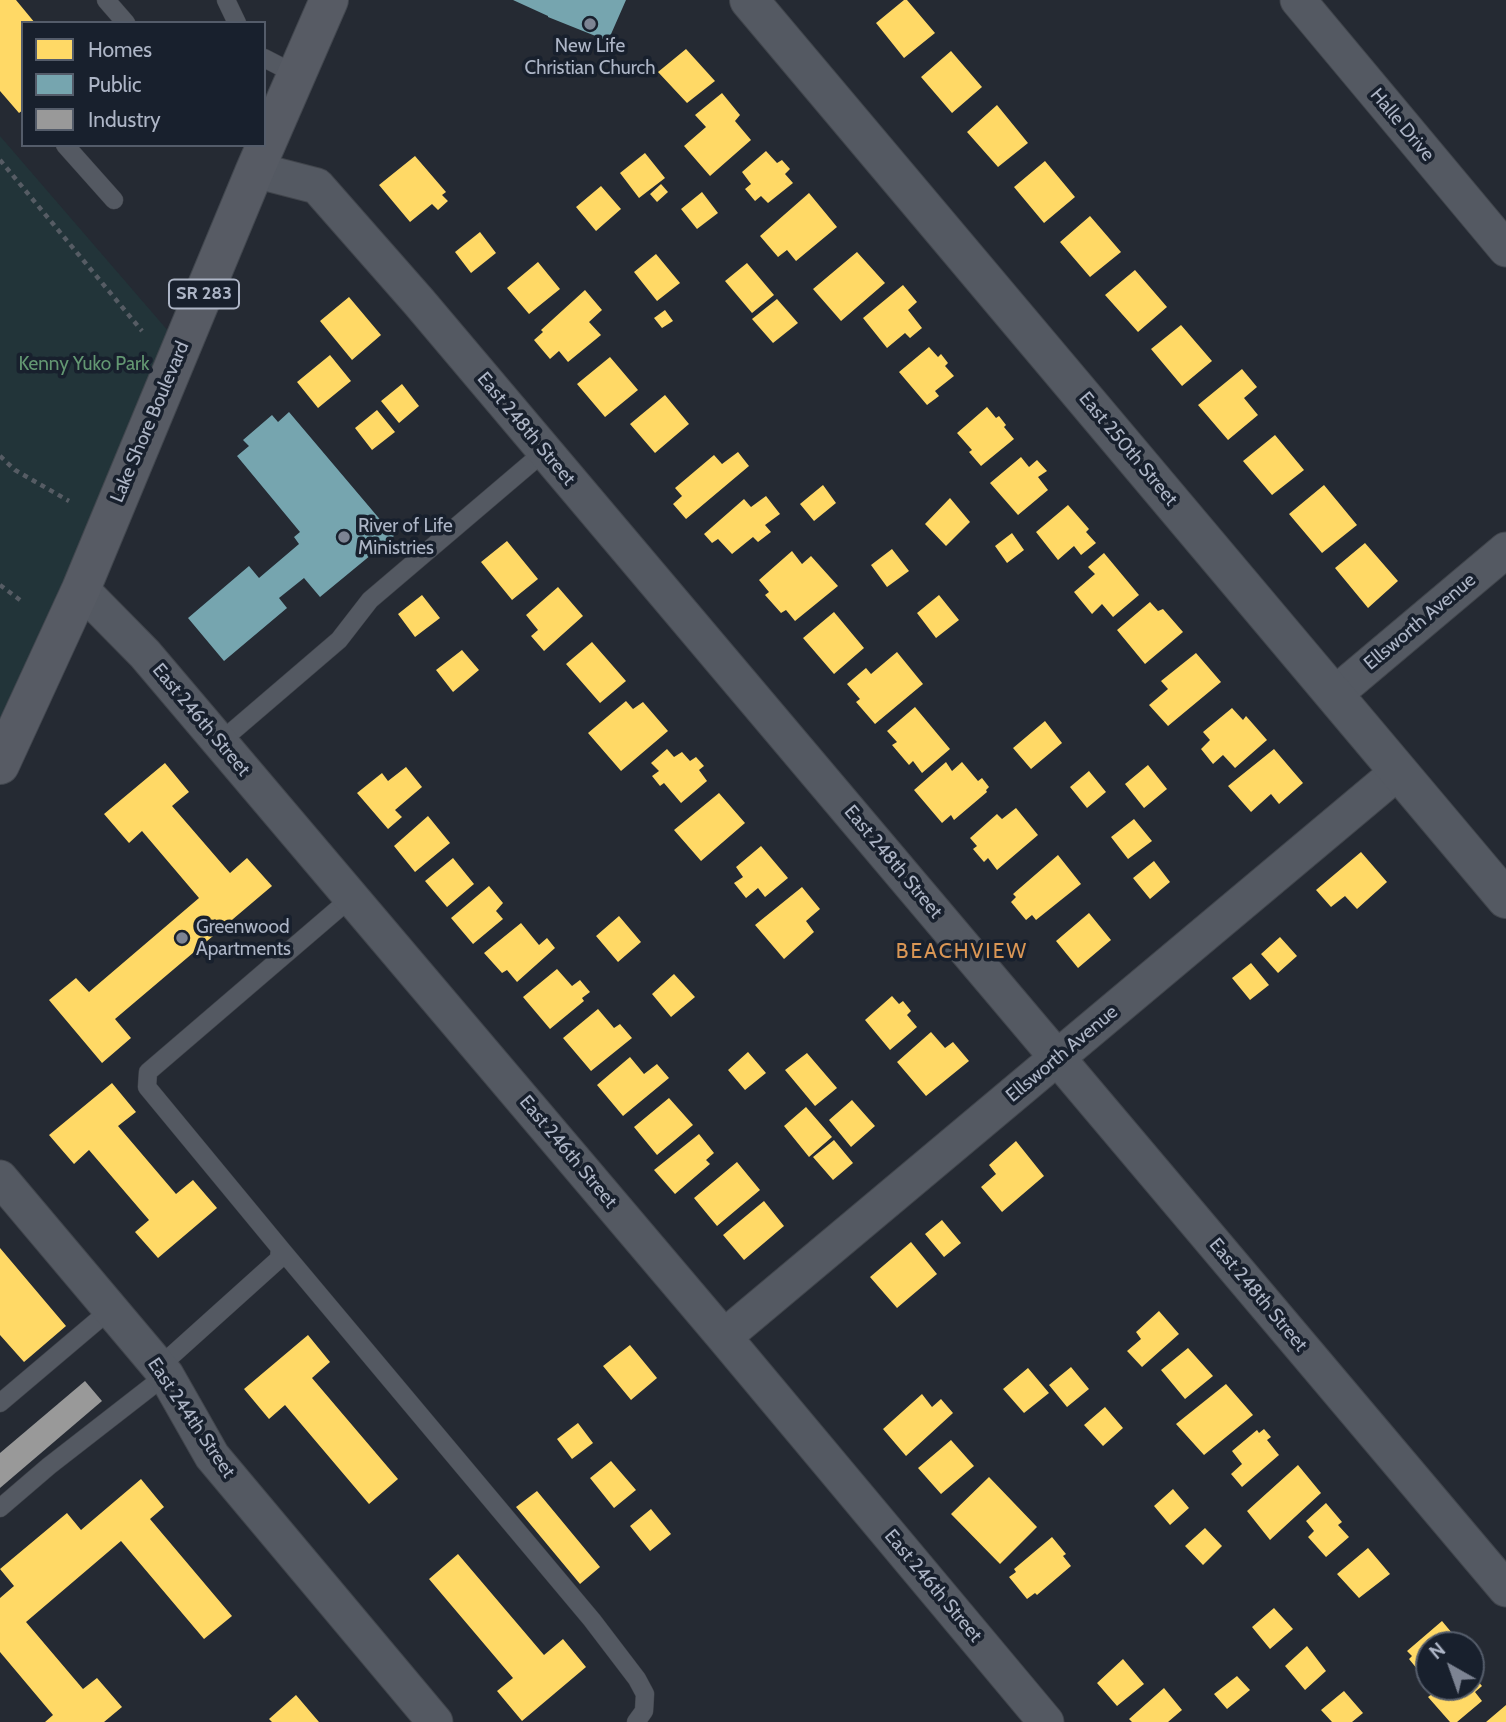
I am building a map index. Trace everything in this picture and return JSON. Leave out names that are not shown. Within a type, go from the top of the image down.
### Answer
[{"type":"main road","name":"Lake Shore Boulevard","points":[[266,126],[281,66],[330,0]]},
{"type":"main road","name":"Lake Shore Boulevard","points":[[2,754],[81,589],[255,170],[261,147]]},
{"type":"street","name":"East 250th Street","points":[[749,0],[1506,899]]},
{"type":"street","name":"Halle Drive","points":[[1298,0],[1506,249]]},
{"type":"street","name":"East 248th Street","points":[[255,170],[317,186],[419,302],[1506,1589]]},
{"type":"street","name":"Ellsworth Avenue","points":[[1335,694],[1506,550]]},
{"type":"street","name":"East 246th Street","points":[[81,589],[145,654],[220,742],[1046,1722]]},
{"type":"street","name":"Ellsworth Avenue","points":[[724,1337],[1399,771]]},
{"type":"street","name":"East 244th Street","points":[[0,1178],[162,1371],[212,1456],[435,1722]]},
{"type":"lane","points":[[106,0],[124,21]]},
{"type":"lane","points":[[226,0],[236,21]]},
{"type":"lane","points":[[67,147],[114,200]]},
{"type":"lane","points":[[220,742],[339,640],[370,600],[545,451]]},
{"type":"lane","points":[[352,897],[148,1073],[147,1087],[592,1620],[637,1679],[645,1694],[644,1711],[636,1722]]},
{"type":"lane","points":[[0,1508],[162,1371],[279,1259],[280,1248]]},
{"type":"lane","points":[[0,1403],[111,1309]]},
{"type":"path","points":[[0,160],[142,331]]},
{"type":"path","points":[[0,456],[15,470],[69,501]]},
{"type":"path","points":[[0,585],[20,600]]},
{"type":"green space","name":"Kenny Yuko Park","points":[[0,136],[182,347],[0,741]]},
{"type":"building: Homes","points":[[0,0],[16,0],[33,21],[21,21],[21,112],[19,113],[0,91]]},
{"type":"building: Homes","points":[[907,0],[935,33],[904,58],[876,23]]},
{"type":"building: Homes","points":[[686,49],[715,81],[687,103],[658,72]]},
{"type":"building: Homes","points":[[951,51],[982,87],[952,113],[921,77]]},
{"type":"building: Homes","points":[[722,93],[740,115],[735,121],[751,140],[710,176],[684,146],[706,127],[695,115]]},
{"type":"building: Homes","points":[[997,105],[1028,143],[998,167],[967,132]]},
{"type":"building: Homes","points":[[766,151],[777,163],[782,160],[790,169],[785,174],[793,183],[768,203],[761,196],[755,201],[745,189],[751,184],[742,172]]},
{"type":"building: Homes","points":[[645,153],[665,178],[639,198],[620,173]]},
{"type":"building: Homes","points":[[415,156],[446,192],[442,195],[448,201],[438,210],[432,204],[410,222],[379,185]]},
{"type":"building: Homes","points":[[1045,161],[1075,197],[1044,223],[1014,187]]},
{"type":"building: Homes","points":[[661,184],[668,192],[657,202],[650,194]]},
{"type":"building: Homes","points":[[601,186],[621,209],[596,231],[576,207]]},
{"type":"building: Homes","points":[[702,192],[718,213],[697,229],[681,209]]},
{"type":"building: Homes","points":[[809,193],[837,227],[796,261],[787,250],[778,257],[760,236]]},
{"type":"building: Homes","points":[[1090,216],[1121,252],[1090,277],[1060,242]]},
{"type":"building: Homes","points":[[480,232],[496,253],[471,273],[455,252]]},
{"type":"building: Homes","points":[[857,252],[885,283],[841,321],[813,289]]},
{"type":"building: Homes","points":[[656,254],[680,283],[657,301],[634,272]]},
{"type":"building: Homes","points":[[538,262],[560,289],[529,314],[507,288]]},
{"type":"building: Homes","points":[[747,263],[774,295],[752,313],[725,281]]},
{"type":"building: Homes","points":[[1135,270],[1167,307],[1138,332],[1105,295]]},
{"type":"building: Homes","points":[[903,285],[917,302],[908,310],[922,328],[910,338],[905,333],[887,348],[863,318]]},
{"type":"building: Homes","points":[[585,290],[602,310],[589,322],[601,335],[568,362],[559,351],[550,359],[534,340],[543,332],[541,330]]},
{"type":"building: Homes","points":[[349,297],[381,335],[352,360],[320,321]]},
{"type":"building: Homes","points":[[777,299],[798,323],[773,343],[752,319]]},
{"type":"building: Homes","points":[[665,310],[673,321],[662,328],[654,318]]},
{"type":"building: Homes","points":[[1181,325],[1212,361],[1182,386],[1151,349]]},
{"type":"building: Homes","points":[[929,347],[938,357],[941,354],[948,363],[945,366],[954,376],[935,391],[939,396],[927,405],[899,372]]},
{"type":"building: Homes","points":[[330,355],[351,381],[318,408],[297,382]]},
{"type":"building: Homes","points":[[610,357],[638,390],[605,417],[577,384]]},
{"type":"building: Homes","points":[[1242,369],[1257,387],[1244,398],[1258,415],[1228,440],[1198,405]]},
{"type":"building: Homes","points":[[402,384],[419,406],[399,423],[381,401]]},
{"type":"building: Homes","points":[[665,395],[689,424],[655,453],[630,424]]},
{"type":"building: Homes","points":[[987,407],[996,418],[999,416],[1014,439],[981,466],[969,452],[972,450],[957,433]]},
{"type":"building: Homes","points":[[377,410],[395,432],[372,450],[355,428]]},
{"type":"building: Homes","points":[[1275,435],[1304,470],[1272,495],[1243,461]]},
{"type":"building: Homes","points":[[738,452],[749,466],[686,519],[673,504],[682,496],[675,488],[714,455],[722,464]]},
{"type":"building: Homes","points":[[1021,457],[1029,467],[1037,460],[1047,471],[1038,477],[1048,490],[1018,515],[990,483]]},
{"type":"building: Homes","points":[[823,485],[836,503],[814,521],[800,504]]},
{"type":"building: Homes","points":[[1324,485],[1357,525],[1322,553],[1289,514]]},
{"type":"building: Homes","points":[[766,496],[780,514],[765,525],[771,532],[758,542],[753,537],[732,554],[718,539],[712,543],[704,534],[744,499],[751,507]]},
{"type":"building: Homes","points":[[950,498],[970,522],[946,546],[925,524]]},
{"type":"building: Homes","points":[[1068,505],[1089,529],[1086,532],[1096,543],[1081,555],[1074,546],[1058,560],[1036,532]]},
{"type":"building: Homes","points":[[1012,533],[1024,550],[1007,563],[995,546]]},
{"type":"building: Homes","points":[[507,541],[538,579],[512,600],[481,562]]},
{"type":"building: Homes","points":[[1365,543],[1398,581],[1368,608],[1335,568]]},
{"type":"building: Homes","points":[[892,549],[909,571],[887,587],[871,565]]},
{"type":"building: Homes","points":[[792,551],[802,564],[811,556],[838,586],[795,621],[786,610],[781,613],[765,595],[769,592],[759,580]]},
{"type":"building: Homes","points":[[1104,553],[1139,595],[1113,617],[1102,604],[1092,614],[1074,592],[1095,574],[1088,567]]},
{"type":"building: Homes","points":[[558,587],[583,616],[544,651],[531,636],[538,630],[526,615]]},
{"type":"building: Homes","points":[[422,595],[440,618],[415,637],[398,614]]},
{"type":"building: Homes","points":[[939,595],[959,620],[936,638],[917,613]]},
{"type":"building: Homes","points":[[1150,602],[1158,611],[1163,609],[1183,632],[1145,664],[1117,630]]},
{"type":"building: Homes","points":[[834,612],[864,648],[834,674],[803,638]]},
{"type":"building: Homes","points":[[592,642],[626,681],[600,703],[566,664]]},
{"type":"building: Homes","points":[[462,650],[479,670],[453,692],[436,670]]},
{"type":"building: Homes","points":[[897,652],[923,684],[875,724],[856,702],[860,699],[847,684],[866,668],[871,674]]},
{"type":"building: Homes","points":[[1196,653],[1221,682],[1168,726],[1149,705],[1168,689],[1161,681]]},
{"type":"building: Homes","points":[[626,701],[633,709],[643,702],[668,731],[621,771],[588,733]]},
{"type":"building: Homes","points":[[915,707],[950,749],[922,773],[913,761],[909,765],[892,745],[897,742],[887,731]]},
{"type":"building: Homes","points":[[1232,708],[1243,720],[1246,716],[1267,740],[1235,768],[1223,755],[1213,764],[1201,749],[1210,740],[1203,732]]},
{"type":"building: Homes","points":[[1045,721],[1062,743],[1031,769],[1013,748]]},
{"type":"building: Homes","points":[[667,749],[674,757],[682,752],[690,761],[696,757],[704,766],[699,770],[707,781],[681,803],[664,783],[660,786],[652,776],[659,771],[651,763]]},
{"type":"building: Homes","points":[[1274,749],[1303,783],[1279,804],[1271,794],[1251,812],[1228,786]]},
{"type":"building: Homes","points":[[946,762],[952,771],[962,762],[978,781],[982,778],[989,787],[987,792],[954,820],[951,815],[942,823],[914,790]]},
{"type":"building: Homes","name":"Greenwood Apartments","points":[[165,763],[189,792],[172,806],[230,873],[247,858],[272,886],[115,1019],[131,1038],[102,1063],[49,1000],[76,978],[89,992],[199,898],[142,831],[129,843],[104,814]]},
{"type":"building: Homes","points":[[1148,765],[1167,789],[1144,808],[1125,784]]},
{"type":"building: Homes","points":[[406,767],[422,787],[395,810],[402,817],[388,829],[357,793],[382,773],[388,781]]},
{"type":"building: Homes","points":[[1089,771],[1106,792],[1087,808],[1070,787]]},
{"type":"building: Homes","points":[[719,793],[745,823],[701,861],[674,830]]},
{"type":"building: Homes","points":[[1016,808],[1038,835],[997,870],[988,858],[984,862],[973,849],[977,846],[970,838],[997,814],[1002,819]]},
{"type":"building: Homes","points":[[428,816],[450,843],[415,872],[394,846]]},
{"type":"building: Homes","points":[[1134,819],[1152,841],[1128,859],[1111,837]]},
{"type":"building: Homes","points":[[761,846],[788,878],[765,897],[758,888],[746,898],[734,883],[743,877],[736,867]]},
{"type":"building: Homes","points":[[1361,852],[1387,882],[1357,909],[1345,896],[1331,907],[1316,890]]},
{"type":"building: Homes","points":[[1058,855],[1081,884],[1036,920],[1032,915],[1026,920],[1011,902],[1016,897],[1013,894]]},
{"type":"building: Homes","points":[[453,858],[474,884],[447,907],[425,881]]},
{"type":"building: Homes","points":[[1154,861],[1170,882],[1150,899],[1133,878]]},
{"type":"building: Homes","points":[[489,886],[503,903],[496,911],[503,919],[473,944],[451,918]]},
{"type":"building: Homes","points":[[802,887],[820,909],[806,921],[814,932],[784,959],[755,925]]},
{"type":"building: Homes","points":[[1089,913],[1111,940],[1078,968],[1056,941]]},
{"type":"building: Homes","points":[[619,916],[641,942],[618,962],[596,936]]},
{"type":"building: Homes","points":[[521,923],[539,945],[547,938],[555,948],[517,982],[507,970],[502,973],[484,953]]},
{"type":"building: Homes","points":[[1280,937],[1297,956],[1278,973],[1261,954]]},
{"type":"building: Homes","points":[[1251,963],[1269,985],[1250,1000],[1232,978]]},
{"type":"building: Homes","points":[[557,969],[572,986],[580,980],[590,992],[582,998],[584,1001],[550,1029],[523,997]]},
{"type":"building: Homes","points":[[674,974],[695,997],[671,1017],[652,994]]},
{"type":"building: Homes","points":[[892,996],[899,1004],[903,1001],[911,1011],[907,1015],[917,1027],[890,1050],[865,1020]]},
{"type":"building: Homes","points":[[598,1009],[614,1028],[620,1024],[632,1038],[591,1071],[563,1038]]},
{"type":"building: Homes","points":[[931,1032],[945,1048],[953,1042],[969,1061],[926,1096],[897,1062]]},
{"type":"building: Homes","points":[[748,1052],[766,1073],[745,1090],[728,1070]]},
{"type":"building: Homes","points":[[807,1053],[837,1088],[815,1106],[785,1070]]},
{"type":"building: Homes","points":[[630,1057],[644,1074],[657,1064],[669,1078],[623,1116],[597,1085]]},
{"type":"building: Homes","points":[[112,1083],[136,1112],[118,1126],[176,1194],[193,1180],[217,1208],[158,1258],[135,1232],[149,1220],[89,1150],[74,1164],[49,1135]]},
{"type":"building: Homes","points":[[669,1098],[693,1125],[657,1155],[634,1127]]},
{"type":"building: Homes","points":[[852,1100],[875,1126],[851,1147],[829,1120]]},
{"type":"building: Homes","points":[[806,1107],[832,1137],[809,1157],[784,1126]]},
{"type":"building: Homes","points":[[699,1134],[714,1153],[706,1160],[710,1164],[675,1194],[654,1170]]},
{"type":"building: Homes","points":[[834,1140],[853,1163],[833,1180],[813,1157]]},
{"type":"building: Homes","points":[[1016,1141],[1044,1176],[1002,1212],[981,1187],[996,1174],[989,1165]]},
{"type":"building: Homes","points":[[737,1162],[760,1190],[717,1226],[694,1198]]},
{"type":"building: Homes","points":[[764,1201],[784,1226],[744,1260],[723,1235]]},
{"type":"building: Homes","points":[[942,1220],[961,1243],[944,1257],[925,1234]]},
{"type":"building: Homes","points":[[911,1242],[937,1274],[897,1308],[870,1277]]},
{"type":"building: Homes","points":[[0,1248],[66,1326],[24,1362],[0,1335]]},
{"type":"building: Homes","points":[[1159,1311],[1179,1334],[1142,1367],[1127,1351],[1141,1339],[1136,1332]]},
{"type":"building: Homes","points":[[308,1335],[330,1362],[312,1378],[398,1479],[369,1504],[285,1405],[269,1419],[244,1389]]},
{"type":"building: Homes","points":[[630,1345],[657,1378],[631,1400],[603,1366]]},
{"type":"building: Homes","points":[[1188,1348],[1213,1376],[1185,1399],[1161,1370]]},
{"type":"building: Homes","points":[[1071,1367],[1089,1389],[1067,1407],[1049,1385]]},
{"type":"building: Homes","points":[[1028,1368],[1049,1393],[1024,1413],[1003,1389]]},
{"type":"building: Homes","points":[[1226,1384],[1253,1415],[1204,1455],[1176,1424]]},
{"type":"building: Homes","points":[[922,1394],[932,1407],[941,1399],[953,1413],[906,1456],[883,1429]]},
{"type":"building: Homes","points":[[1105,1407],[1123,1428],[1103,1446],[1084,1425]]},
{"type":"building: Homes","points":[[578,1423],[593,1443],[572,1459],[557,1439]]},
{"type":"building: Homes","points":[[1264,1429],[1271,1437],[1267,1440],[1279,1455],[1242,1487],[1231,1474],[1242,1464],[1232,1451],[1257,1430],[1259,1433]]},
{"type":"building: Homes","points":[[951,1440],[974,1466],[941,1494],[918,1468]]},
{"type":"building: Homes","points":[[611,1461],[636,1490],[614,1508],[590,1478]]},
{"type":"building: Homes","points":[[1298,1465],[1321,1493],[1270,1540],[1247,1511]]},
{"type":"building: Homes","points":[[989,1477],[1037,1527],[1000,1564],[951,1514]]},
{"type":"building: Homes","points":[[141,1479],[164,1507],[150,1519],[232,1616],[204,1639],[121,1541],[26,1622],[83,1689],[97,1678],[122,1707],[104,1722],[45,1722],[53,1715],[0,1652],[0,1598],[14,1586],[0,1569],[67,1513],[81,1530]]},
{"type":"building: Homes","points":[[1173,1489],[1189,1508],[1170,1525],[1154,1506]]},
{"type":"building: Homes","points":[[537,1491],[600,1567],[580,1584],[516,1507]]},
{"type":"building: Homes","points":[[1326,1503],[1342,1522],[1338,1525],[1349,1537],[1326,1557],[1308,1537],[1314,1531],[1306,1521]]},
{"type":"building: Homes","points":[[651,1509],[671,1534],[650,1551],[630,1526]]},
{"type":"building: Homes","points":[[1205,1528],[1222,1546],[1203,1565],[1185,1546]]},
{"type":"building: Homes","points":[[1052,1537],[1066,1554],[1063,1556],[1071,1566],[1037,1595],[1035,1593],[1027,1599],[1009,1577],[1016,1572],[1014,1569]]},
{"type":"building: Homes","points":[[1368,1548],[1390,1574],[1359,1598],[1337,1574]]},
{"type":"building: Homes","points":[[458,1554],[544,1655],[563,1639],[586,1667],[522,1721],[497,1691],[513,1678],[429,1579]]},
{"type":"building: Homes","points":[[1274,1608],[1293,1629],[1270,1649],[1252,1627]]},
{"type":"building: Homes","points":[[1442,1621],[1450,1631],[1430,1631]]},
{"type":"building: Homes","points":[[1415,1644],[1415,1666],[1409,1659],[1412,1656],[1407,1651]]},
{"type":"building: Homes","points":[[1307,1646],[1326,1671],[1305,1690],[1285,1666]]},
{"type":"building: Homes","points":[[1123,1659],[1144,1684],[1117,1706],[1097,1683]]},
{"type":"building: Homes","points":[[1237,1676],[1250,1690],[1227,1709],[1214,1694]]},
{"type":"building: Homes","points":[[1164,1688],[1182,1710],[1168,1722],[1132,1722],[1129,1719]]},
{"type":"building: Homes","points":[[1344,1691],[1363,1713],[1352,1722],[1332,1722],[1321,1710]]},
{"type":"building: Homes","points":[[296,1695],[319,1722],[272,1722],[269,1719]]},
{"type":"building: Homes","points":[[1432,1701],[1482,1701],[1457,1722],[1450,1722]]},
{"type":"building: Homes","points":[[1506,1705],[1506,1722],[1486,1722]]},
{"type":"building: Public","name":"New Life Christian Church","points":[[513,0],[626,0],[608,41]]},
{"type":"building: Public","name":"River of Life Ministries","points":[[289,412],[394,536],[320,597],[304,578],[279,598],[287,608],[224,661],[188,618],[249,566],[259,578],[299,544],[294,537],[300,532],[237,456],[249,446],[243,440],[272,415],[278,422]]},
{"type":"building: Industry","points":[[85,1381],[102,1401],[0,1488],[0,1453]]},
{"type":"place","name":"New Life Christian Church","points":[[590,24]]},
{"type":"place","name":"River of Life Ministries","points":[[344,537]]},
{"type":"place","name":"Greenwood Apartments","points":[[182,938]]},
{"type":"district","name":"BEACHVIEW","points":[[962,952]]}]
